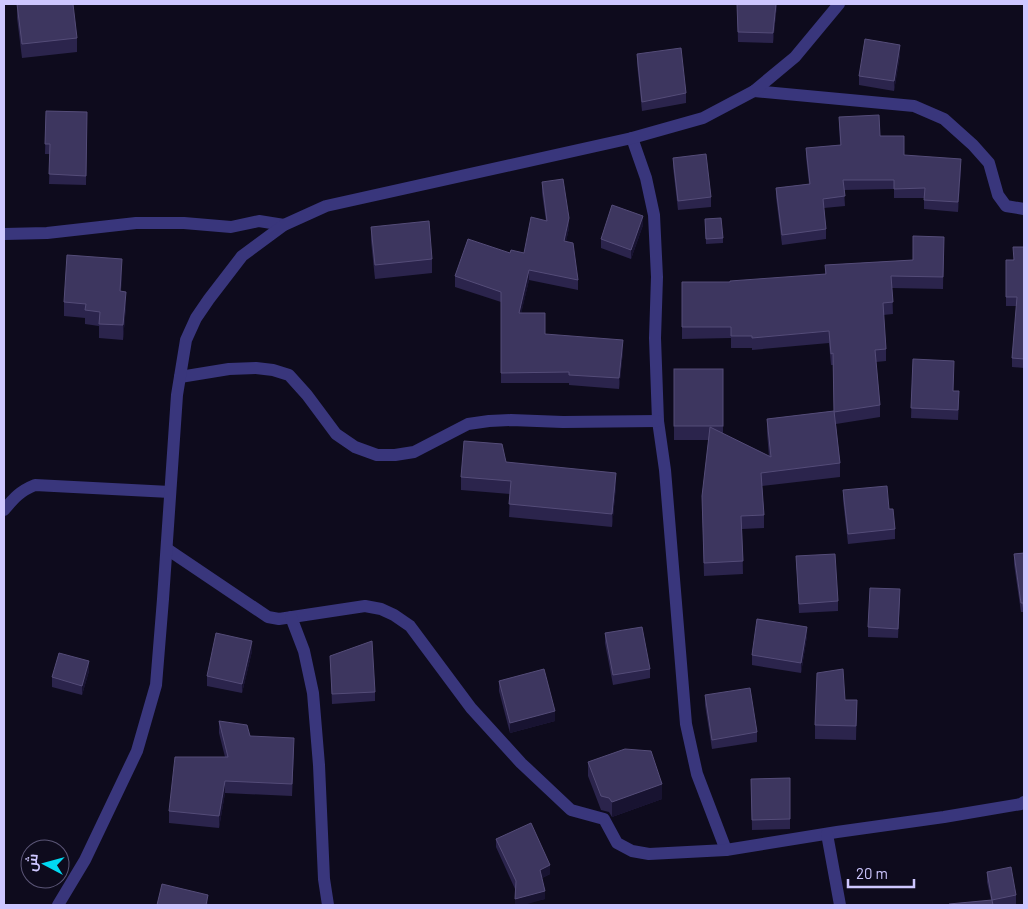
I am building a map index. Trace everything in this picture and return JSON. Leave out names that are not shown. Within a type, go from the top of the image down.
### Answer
[{"type":"street","points":[[58,905],[85,860],[137,751],[156,685],[177,395],[186,340],[196,318],[242,256],[284,225],[326,206],[632,138],[704,118],[754,90],[795,57],[839,4]]},
{"type":"street","points":[[754,90],[914,106],[944,120],[973,145],[989,164],[998,195],[1006,206],[1024,209]]},
{"type":"street","points":[[632,138],[646,178],[654,215],[657,277],[655,338],[658,421],[665,470],[686,724],[697,774],[726,850]]},
{"type":"street","points":[[4,234],[46,233],[136,223],[184,223],[231,226],[259,221],[284,225]]},
{"type":"street","points":[[180,377],[229,369],[256,368],[273,370],[289,375],[307,395],[336,434],[355,447],[377,455],[414,452],[468,424],[489,421],[658,421]]},
{"type":"street","points":[[4,510],[23,490],[35,485],[170,492]]},
{"type":"street","points":[[167,549],[268,617],[280,619],[365,606],[381,609],[394,615],[410,626],[471,708],[521,763],[571,810],[604,819],[617,843],[632,851],[649,854],[726,850],[944,817],[1024,802]]},
{"type":"street","points":[[291,617],[304,651],[313,693],[320,765],[324,879],[328,905]]},
{"type":"street","points":[[827,834],[840,905]]},
{"type":"building","points":[[17,4],[73,4],[77,38],[22,44]]},
{"type":"building","points":[[737,4],[776,4],[773,33],[738,32]]},
{"type":"building","points":[[865,39],[900,45],[894,81],[859,76]]},
{"type":"building","points":[[681,48],[686,93],[642,102],[637,54]]},
{"type":"building","points":[[46,111],[87,112],[86,176],[49,174],[50,144],[45,144]]},
{"type":"building","points":[[879,115],[880,136],[904,136],[904,155],[961,159],[958,202],[924,200],[925,188],[894,189],[894,180],[843,180],[845,196],[823,199],[826,229],[782,235],[776,188],[810,184],[806,148],[841,145],[839,117]]},
{"type":"building","points":[[706,154],[711,197],[678,201],[673,158]]},
{"type":"building","points":[[563,179],[569,218],[564,241],[573,243],[578,280],[529,270],[519,313],[545,313],[545,334],[623,340],[619,378],[569,375],[569,372],[501,373],[501,292],[455,276],[468,239],[510,253],[511,250],[524,253],[531,217],[547,221],[542,182]]},
{"type":"building","points":[[612,205],[643,216],[631,250],[601,239]]},
{"type":"building","points":[[721,218],[723,238],[706,239],[705,219]]},
{"type":"building","points":[[429,221],[432,259],[375,265],[371,227]]},
{"type":"building","points":[[913,236],[944,237],[943,277],[891,276],[893,302],[883,303],[886,349],[875,350],[880,405],[834,412],[833,353],[831,354],[829,331],[752,338],[752,336],[731,336],[731,327],[682,327],[682,282],[730,282],[826,274],[825,265],[913,260]]},
{"type":"building","points":[[1013,247],[1024,247],[1024,359],[1012,358],[1017,297],[1006,297],[1006,260],[1014,260]]},
{"type":"building","points":[[67,255],[122,259],[120,291],[126,292],[123,325],[99,324],[100,312],[85,310],[86,304],[64,302]]},
{"type":"building","points":[[913,359],[954,361],[953,391],[959,391],[958,410],[911,408]]},
{"type":"building","points":[[674,369],[723,369],[723,426],[674,426]]},
{"type":"building","points":[[834,411],[840,463],[761,473],[764,515],[741,516],[743,561],[704,563],[702,496],[710,427],[771,457],[767,419]]},
{"type":"building","points":[[464,441],[502,444],[506,462],[616,473],[612,514],[509,504],[511,481],[461,477]]},
{"type":"building","points":[[887,486],[889,509],[893,509],[895,529],[848,534],[843,490]]},
{"type":"building","points":[[1024,553],[1024,614],[1014,554]]},
{"type":"building","points":[[835,554],[838,601],[799,604],[796,556]]},
{"type":"building","points":[[870,588],[900,589],[898,629],[868,627]]},
{"type":"building","points":[[757,619],[807,627],[801,663],[752,655]]},
{"type":"building","points":[[642,627],[650,669],[613,675],[605,633]]},
{"type":"building","points":[[216,633],[252,641],[242,684],[207,676]]},
{"type":"building","points":[[372,641],[375,692],[332,694],[330,656]]},
{"type":"building","points":[[59,653],[89,661],[82,686],[52,677]]},
{"type":"building","points":[[544,669],[555,711],[510,723],[499,681]]},
{"type":"building","points":[[843,669],[845,700],[857,700],[856,726],[815,725],[817,673]]},
{"type":"building","points":[[750,688],[757,732],[712,740],[705,695]]},
{"type":"building","points":[[219,721],[247,725],[250,736],[294,738],[292,784],[225,781],[219,816],[169,811],[175,757],[228,757]]},
{"type":"building","points":[[625,749],[651,751],[662,784],[612,802],[609,798],[601,796],[588,762]]},
{"type":"building","points":[[790,778],[790,819],[752,820],[751,779]]},
{"type":"building","points":[[531,823],[550,865],[540,870],[545,891],[515,899],[516,881],[496,839]]},
{"type":"building","points":[[1011,867],[1016,895],[992,900],[987,872]]},
{"type":"building","points":[[162,884],[208,895],[206,905],[157,905]]},
{"type":"building","points":[[992,900],[993,905],[949,905],[949,904]]}]
